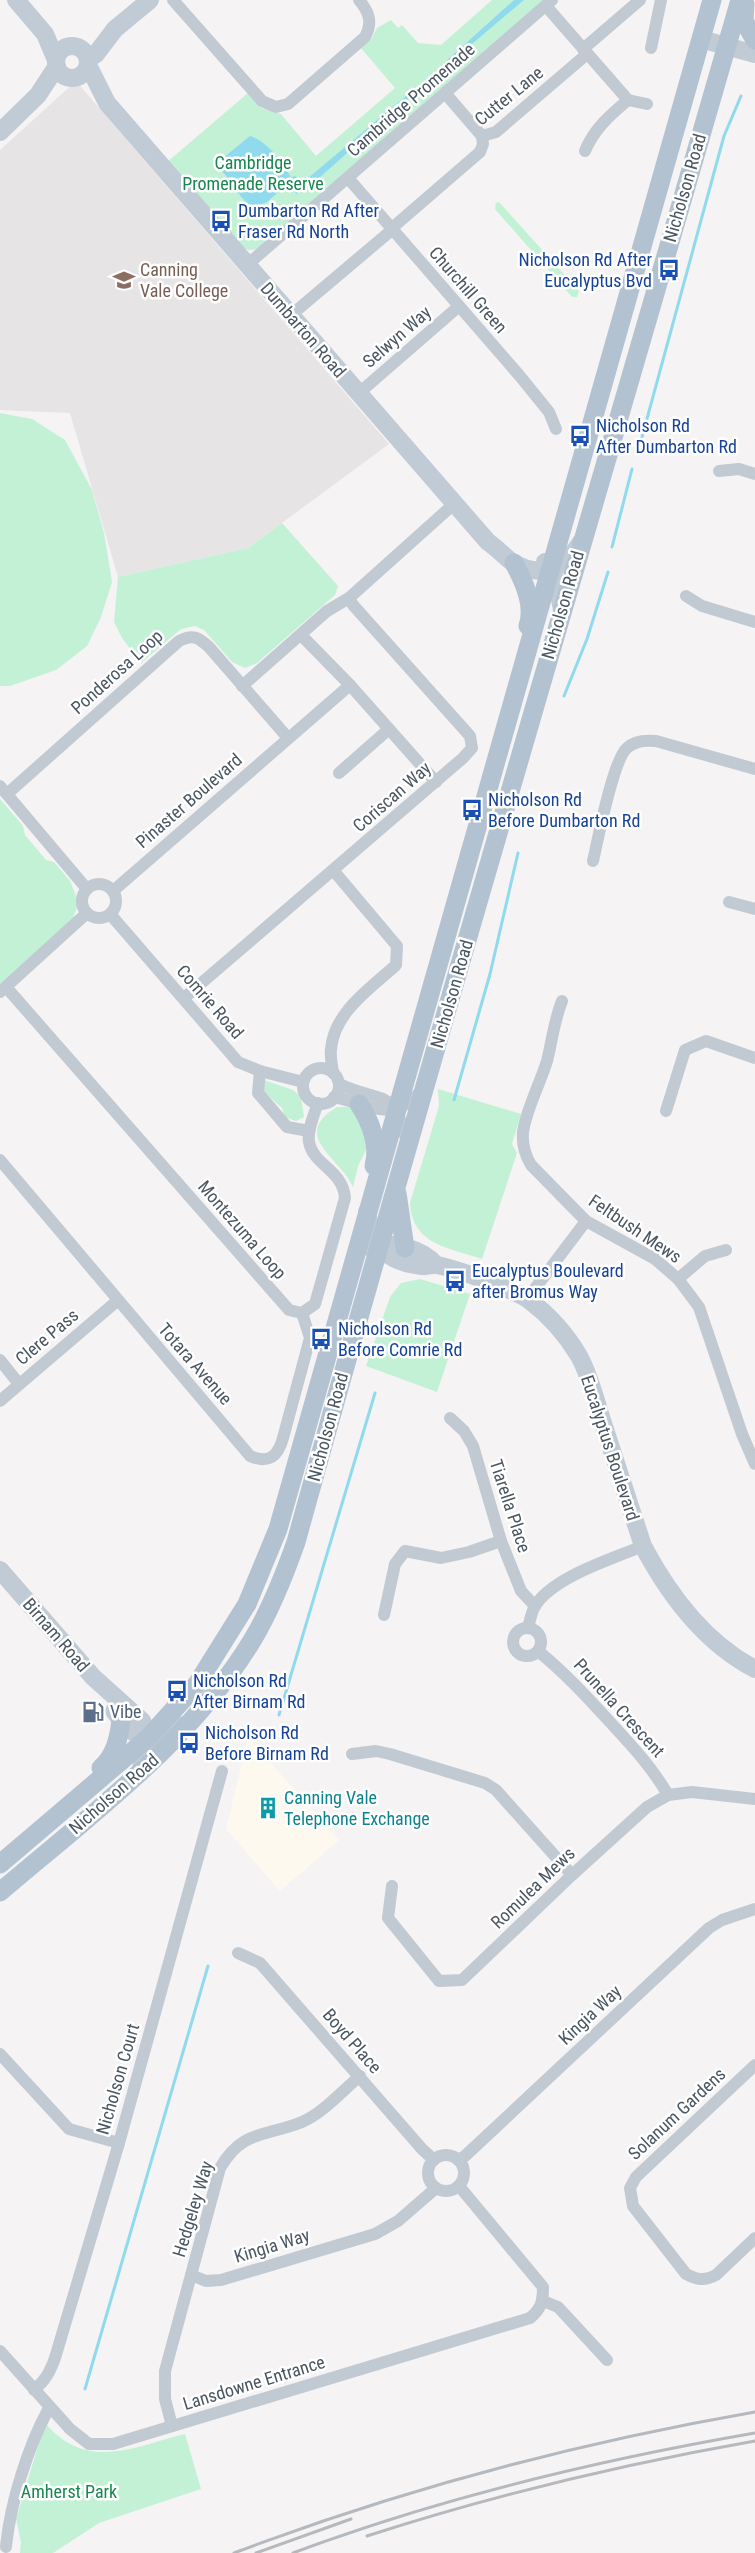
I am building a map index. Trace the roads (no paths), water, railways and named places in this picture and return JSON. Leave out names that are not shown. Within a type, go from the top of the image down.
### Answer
[{"type":"main road","name":"Nicholson Road","points":[[0,1864],[148,1738],[197,1684],[231,1633],[256,1585],[278,1529],[350,1270],[552,570],[712,0]]},
{"type":"main road","name":"Nicholson Road","points":[[0,1892],[140,1773],[201,1711],[237,1663],[267,1613],[296,1542],[378,1246],[740,0]]},
{"type":"main road","points":[[745,0],[744,21],[755,41]]},
{"type":"main road","points":[[506,726],[506,695],[532,614],[522,579],[509,558]]},
{"type":"main road","points":[[359,1104],[370,1122],[374,1138],[376,1161],[368,1183],[368,1208]]},
{"type":"main road","points":[[396,1187],[405,1248]]},
{"type":"main road","points":[[0,1856],[110,1761],[119,1738],[121,1720]]},
{"type":"street","name":"Dumbarton Road","points":[[16,0],[488,542],[509,558],[516,553],[543,560],[552,570]]},
{"type":"street","points":[[0,132],[72,63],[150,0]]},
{"type":"street","points":[[173,0],[262,101],[276,106],[288,104],[365,37],[370,22],[367,10],[359,0]]},
{"type":"street","name":"Cutter Lane","points":[[290,316],[480,152],[483,144],[482,136],[496,132],[640,0]]},
{"type":"street","points":[[650,48],[661,0]]},
{"type":"street","points":[[549,3],[585,52],[628,100],[647,104]]},
{"type":"street","name":"Cambridge Promenade","points":[[247,265],[549,3]]},
{"type":"street","points":[[702,34],[728,42],[755,54]]},
{"type":"street","points":[[728,42],[755,41]]},
{"type":"street","points":[[445,93],[482,136]]},
{"type":"street","points":[[585,151],[590,138],[598,128],[628,100]]},
{"type":"street","name":"Churchill Green","points":[[348,178],[549,412],[556,429]]},
{"type":"street","name":"Selwyn Way","points":[[359,393],[458,307]]},
{"type":"street","points":[[718,470],[739,470],[755,474]]},
{"type":"street","points":[[242,686],[327,611],[349,598],[456,503]]},
{"type":"street","points":[[562,608],[561,596],[552,570],[574,553],[581,542]]},
{"type":"street","points":[[686,596],[702,606],[755,622]]},
{"type":"street","name":"Coriscan Way","points":[[184,998],[436,782],[472,748],[470,736],[353,605],[349,598]]},
{"type":"street","points":[[301,635],[350,685],[436,782]]},
{"type":"street","name":"Ponderosa Loop","points":[[3,790],[179,640],[189,636],[198,638],[210,647],[288,738]]},
{"type":"street","name":"Pinaster Boulevard","points":[[113,891],[350,685]]},
{"type":"street","points":[[339,773],[390,729]]},
{"type":"street","points":[[593,861],[620,757],[633,744],[644,740],[656,741],[755,769]]},
{"type":"street","points":[[3,790],[87,889]]},
{"type":"street","points":[[333,870],[396,946],[396,965],[348,1008],[334,1037],[331,1050],[319,1068],[308,1074],[303,1082],[305,1094],[309,1099],[318,1103],[324,1103],[334,1097],[381,1111],[397,1110],[416,1098],[425,1086]]},
{"type":"street","points":[[98,884],[113,891],[116,902],[110,914],[96,918],[87,913],[82,905],[82,899],[87,889],[98,884]]},
{"type":"street","points":[[729,902],[755,909]]},
{"type":"street","points":[[3,989],[87,913]]},
{"type":"street","name":"Comrie Road","points":[[110,914],[238,1062],[260,1071],[303,1082]]},
{"type":"street","name":"Montezuma Loop","points":[[3,989],[290,1310],[302,1312]]},
{"type":"street","name":"Feltbush Mews","points":[[562,1001],[555,1020],[547,1059],[525,1124],[523,1145],[531,1165],[586,1221],[655,1259],[678,1278],[699,1307],[742,1434],[755,1464]]},
{"type":"street","points":[[666,1111],[686,1050],[706,1041],[755,1058]]},
{"type":"street","points":[[331,1050],[336,1078],[334,1097]]},
{"type":"street","points":[[319,1068],[336,1078],[385,1098],[397,1110],[408,1147]]},
{"type":"street","points":[[260,1071],[258,1094],[287,1127],[309,1131]]},
{"type":"street","points":[[302,1312],[315,1304],[345,1198],[341,1181],[314,1153],[309,1143],[309,1131],[318,1103]]},
{"type":"street","name":"Totara Avenue","points":[[0,1160],[117,1301],[250,1456],[261,1460],[266,1460],[280,1448],[310,1338],[302,1312]]},
{"type":"street","name":"Eucalyptus Boulevard","points":[[368,1208],[370,1231],[378,1246],[392,1260],[424,1267],[436,1265],[500,1286],[527,1299],[560,1329],[580,1358],[643,1546],[654,1567],[686,1614],[737,1660],[755,1669]]},
{"type":"street","points":[[527,1299],[586,1221]]},
{"type":"street","name":"Eucalyptus Boulevard","points":[[378,1246],[395,1244],[428,1255],[436,1265]]},
{"type":"street","points":[[350,1270],[363,1254],[373,1246],[378,1246]]},
{"type":"street","points":[[678,1278],[705,1256],[726,1250]]},
{"type":"street","name":"Clere Pass","points":[[0,1401],[117,1301]]},
{"type":"street","points":[[0,1360],[19,1384]]},
{"type":"street","name":"Tiarella Place","points":[[450,1418],[464,1431],[473,1446],[501,1541],[521,1591],[535,1606]]},
{"type":"street","points":[[384,1615],[394,1564],[405,1552],[441,1558],[469,1552],[501,1541]]},
{"type":"street","points":[[528,1628],[535,1606],[544,1595],[568,1579],[643,1546]]},
{"type":"street","name":"Birnam Road","points":[[0,1570],[93,1677],[142,1721],[148,1738]]},
{"type":"street","points":[[528,1628],[536,1632],[540,1639],[538,1651],[526,1656],[518,1653],[513,1646],[516,1633],[528,1628]]},
{"type":"street","name":"Prunella Crescent","points":[[538,1651],[563,1671],[641,1756],[668,1795]]},
{"type":"street","points":[[140,1773],[148,1738],[157,1740],[166,1738],[218,1677],[237,1663]]},
{"type":"street","name":"Birnam Road","points":[[93,1677],[131,1733],[148,1738]]},
{"type":"street","points":[[352,1754],[376,1751],[390,1754],[485,1783],[496,1790],[572,1875]]},
{"type":"street","name":"Nicholson Court","points":[[34,2390],[50,2372],[119,2143],[222,1771]]},
{"type":"street","name":"Romulea Mews","points":[[392,1886],[388,1918],[439,1981],[462,1980],[572,1875],[647,1807],[668,1795],[692,1792],[713,1792],[755,1799]]},
{"type":"street","name":"Kingia Way","points":[[458,2160],[709,1928],[722,1920],[755,1909]]},
{"type":"street","name":"Boyd Place","points":[[238,1953],[260,1962],[422,2149],[434,2160]]},
{"type":"street","points":[[0,2054],[69,2128],[119,2143]]},
{"type":"street","name":"Solanum Gardens","points":[[755,2065],[636,2176],[630,2194],[636,2212],[686,2274],[692,2278],[704,2280],[716,2275],[755,2238]]},
{"type":"street","name":"Hedgeley Way","points":[[172,2426],[165,2399],[165,2371],[220,2168],[230,2152],[247,2138],[302,2122],[315,2114],[360,2076]]},
{"type":"street","points":[[446,2155],[458,2160],[464,2170],[464,2176],[459,2186],[448,2191],[436,2188],[429,2177],[428,2171],[434,2160],[446,2155]]},
{"type":"street","points":[[459,2186],[543,2287],[543,2302],[558,2307],[606,2360]]},
{"type":"street","name":"Kingia Way","points":[[191,2275],[206,2281],[221,2280],[375,2234],[398,2221],[436,2188]]},
{"type":"street","name":"Lansdowne Entrance","points":[[0,2351],[49,2408],[89,2444],[113,2444],[530,2318],[539,2312],[543,2302]]},
{"type":"street","points":[[6,2547],[8,2524],[36,2432],[49,2408]]},
{"type":"water","points":[[514,0],[524,0],[447,65],[445,62]]},
{"type":"water","points":[[413,90],[415,93],[302,193],[300,191],[297,194],[294,191],[292,193],[285,186],[267,202],[254,207],[243,199],[219,169],[223,158],[250,136],[262,142],[274,153],[284,165],[291,178],[294,176],[307,179]]},
{"type":"waterway","points":[[639,448],[724,136],[741,96]]},
{"type":"waterway","points":[[612,547],[632,469]]},
{"type":"waterway","points":[[564,696],[587,639],[608,572]]},
{"type":"waterway","points":[[454,1100],[490,974],[518,853]]},
{"type":"waterway","points":[[279,1715],[375,1393]]},
{"type":"waterway","points":[[85,2389],[208,1966]]},
{"type":"railway","points":[[234,2553],[362,2508],[491,2470],[622,2438],[755,2412]]},
{"type":"railway","points":[[293,2553],[406,2514],[521,2482],[638,2455],[755,2433]]},
{"type":"railway","points":[[367,2536],[463,2507],[608,2470],[755,2441]]},
{"type":"railway","points":[[256,2553],[351,2519]]},
{"type":"place","name":"Dumbarton Rd After Fraser Rd North","points":[[221,221]]},
{"type":"place","name":"Nicholson Rd After Eucalyptus Bvd","points":[[669,270]]},
{"type":"place","name":"Canning Vale College","points":[[124,280]]},
{"type":"place","name":"Nicholson Rd After Dumbarton Rd","points":[[580,436]]},
{"type":"place","name":"Nicholson Rd Before Dumbarton Rd","points":[[472,810]]},
{"type":"place","name":"Eucalyptus Boulevard after Bromus Way","points":[[455,1281]]},
{"type":"place","name":"Nicholson Rd Before Comrie Rd","points":[[321,1339]]},
{"type":"place","name":"Nicholson Rd After Birnam Rd","points":[[177,1691]]},
{"type":"place","name":"Vibe","points":[[93,1712]]},
{"type":"place","name":"Nicholson Rd Before Birnam Rd","points":[[189,1743]]},
{"type":"place","name":"Canning Vale Telephone Exchange","points":[[268,1808]]},
{"type":"park label","name":"Cambridge Promenade Reserve","points":[[253,173]]},
{"type":"park label","name":"Amherst Park","points":[[69,2492]]}]
